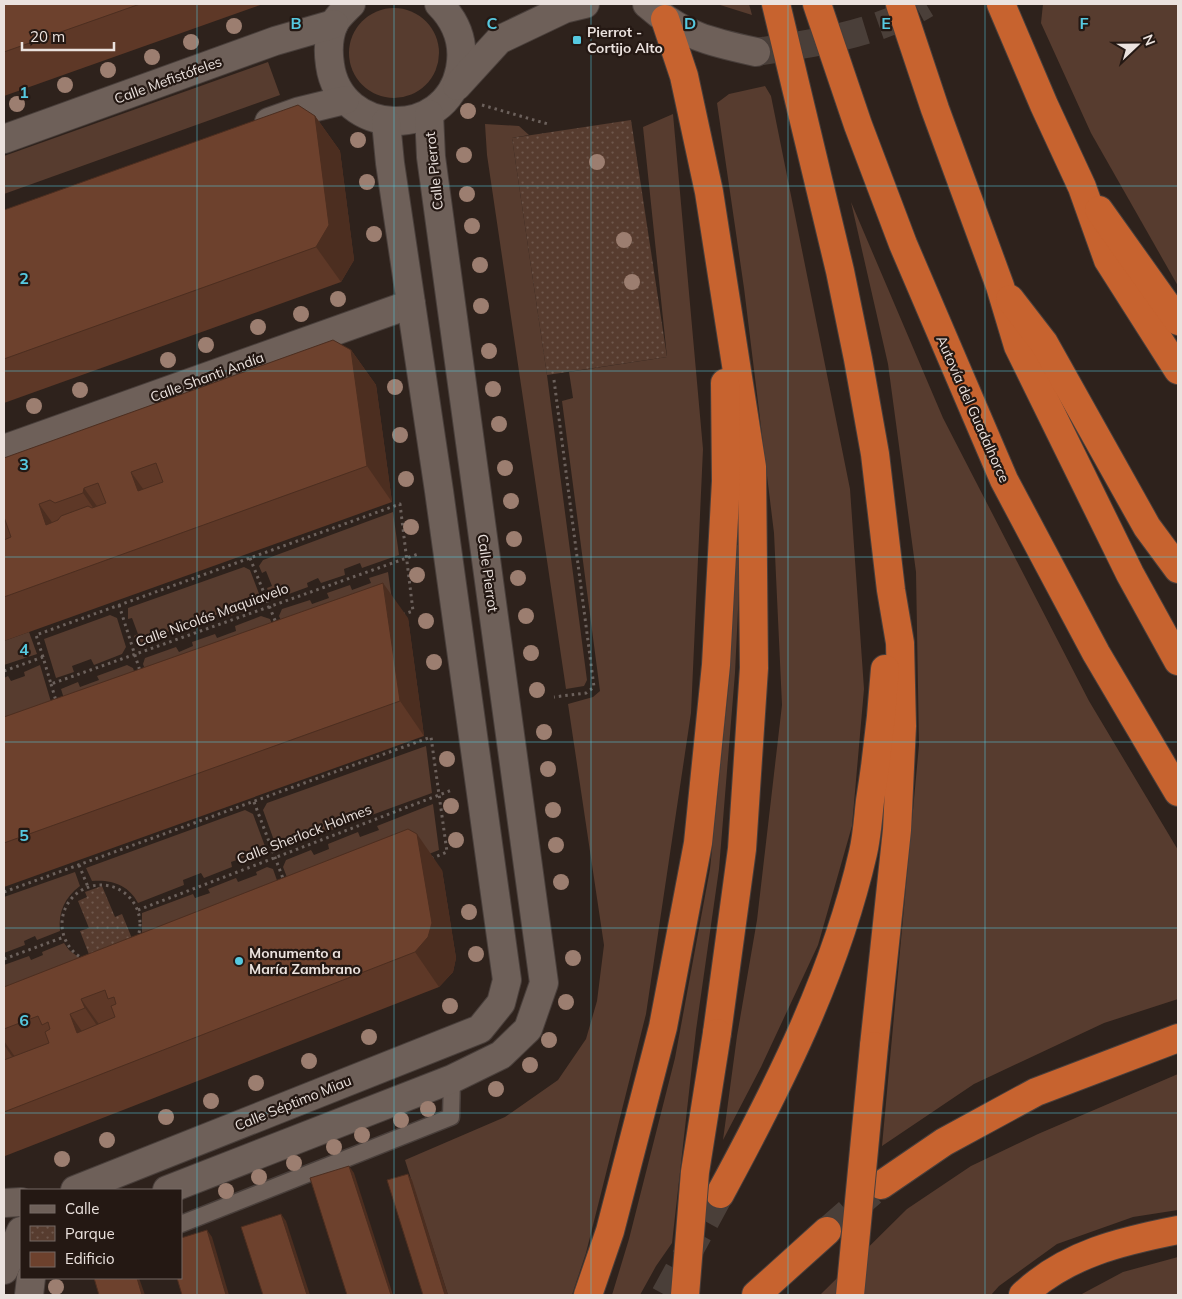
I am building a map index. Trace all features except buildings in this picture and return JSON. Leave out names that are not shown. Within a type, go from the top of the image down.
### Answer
[{"type":"highway","points":[[776,4],[840,271],[858,358],[875,454],[891,590],[900,644],[902,726],[897,830],[850,1295]]},
{"type":"highway","name":"Autovía del Guadalhorce","points":[[818,4],[858,125],[903,244],[1004,480],[1096,653],[1178,792]]},
{"type":"highway","points":[[900,4],[935,109],[1000,286],[1018,346],[1130,574],[1178,661]]},
{"type":"highway","points":[[1001,4],[1044,105],[1082,187],[1108,260],[1178,370]]},
{"type":"highway","points":[[656,12],[684,76],[707,182],[752,467],[754,668],[742,849],[717,1033],[695,1172],[685,1295]]},
{"type":"highway","points":[[1082,187],[1178,321]]},
{"type":"highway","points":[[1000,286],[1044,343],[1147,527],[1178,569]]},
{"type":"highway","points":[[588,1295],[610,1231],[663,1027],[698,843],[716,665],[726,481],[724,294]]},
{"type":"highway","points":[[720,1194],[802,1035],[836,947],[863,852],[880,733],[891,590]]},
{"type":"highway","points":[[881,1185],[944,1142],[1036,1092],[1178,1038]]},
{"type":"highway","points":[[1023,1295],[1037,1282],[1075,1260],[1121,1241],[1178,1230]]},
{"type":"highway","points":[[756,1295],[827,1231]]},
{"type":"street","points":[[438,105],[459,78],[463,56],[460,35],[451,16],[439,4]]},
{"type":"street","points":[[342,14],[327,50],[331,77],[345,100],[364,115],[386,122],[408,121],[438,105],[499,40],[564,9],[585,4]]},
{"type":"street","points":[[656,12],[708,42],[756,52]]},
{"type":"street","name":"Calle Mefistófeles","points":[[4,139],[275,41],[342,14]]},
{"type":"street","points":[[245,130],[300,111],[345,100]]},
{"type":"street","name":"Calle Pierrot","points":[[438,105],[431,157],[544,983],[528,1029],[502,1055],[452,1079]]},
{"type":"street","points":[[386,122],[390,164],[446,544],[478,780]]},
{"type":"street","name":"Calle Shanti Andía","points":[[4,450],[411,304]]},
{"type":"street","name":"Calle Séptimo Miau","points":[[78,1189],[480,1029],[501,1003],[507,980],[478,780]]},
{"type":"street","points":[[170,1189],[452,1079]]},
{"type":"street","points":[[4,1203],[20,1202]]},
{"type":"street","points":[[4,1270],[20,1233]]},
{"type":"street","points":[[29,1295],[31,1279]]},
{"type":"lane","points":[[182,1224],[451,1117],[452,1079]]},
{"type":"path","points":[[482,105],[548,124]]},
{"type":"path","points":[[554,380],[594,687],[586,693],[554,697]]},
{"type":"path","points":[[59,709],[36,636],[400,504],[413,611],[395,617]]},
{"type":"path","name":"Calle Nicolás Maquiavelo","points":[[51,684],[446,544]]},
{"type":"path","points":[[250,558],[279,631]]},
{"type":"path","points":[[119,606],[143,679]]},
{"type":"path","points":[[4,671],[43,657]]},
{"type":"path","points":[[4,892],[431,737],[447,852],[420,863]]},
{"type":"path","name":"Calle Sherlock Holmes","points":[[138,910],[478,780]]},
{"type":"path","points":[[254,802],[285,884]]},
{"type":"path","points":[[79,865],[88,887]]},
{"type":"path","points":[[111,886],[123,890],[132,899],[138,910],[141,924],[137,939],[129,952],[116,961],[101,963],[85,960],[72,951],[64,937],[63,913],[69,902],[88,887],[111,886]]},
{"type":"path","points":[[4,959],[64,937]]},
{"type":"path","points":[[116,961],[118,968]]},
{"type":"green space","points":[[717,4],[749,4],[752,15]]},
{"type":"green space","points":[[1043,4],[1178,4],[1178,286],[1091,133],[1041,23]]},
{"type":"green space","points":[[385,8],[403,8],[419,15],[432,28],[439,44],[439,62],[432,78],[419,91],[403,98],[385,98],[369,91],[356,78],[349,62],[349,44],[356,28],[369,15]]},
{"type":"green space","points":[[268,62],[280,95],[4,194],[4,156]]},
{"type":"green space","points":[[765,86],[771,96],[850,489],[864,689],[852,826],[818,945],[761,1067],[723,1140],[737,1036],[757,920],[782,705],[774,533],[744,288],[717,103],[729,94]]},
{"type":"green space","points":[[673,114],[703,449],[691,713],[646,1014],[586,1253],[572,1295],[448,1295],[405,1160],[505,1117],[558,1080],[586,1039],[597,1001],[604,945],[568,704],[593,697],[600,691],[562,401],[573,398],[569,372],[667,357],[643,127]]},
{"type":"green space","points":[[631,120],[667,357],[547,375],[512,138]]},
{"type":"green space","points":[[485,124],[519,126],[529,135],[512,138],[547,375],[587,680],[584,686],[566,689],[487,155]]},
{"type":"green space","points":[[851,202],[943,418],[1089,701],[1178,850],[1178,999],[1104,1023],[974,1084],[882,1146],[919,745],[916,572],[888,364]]},
{"type":"green space","points":[[393,512],[399,555],[362,568],[360,563],[344,569],[345,575],[321,583],[318,578],[307,583],[308,587],[278,598],[270,596],[267,588],[272,586],[266,571],[262,573],[259,566],[263,560]]},
{"type":"green space","points":[[737,545],[741,546],[735,673],[719,869],[696,1030],[672,1243],[656,1266],[640,1295],[612,1295],[629,1239],[675,1058],[710,869],[730,673]]},
{"type":"green space","points":[[244,567],[250,570],[261,599],[259,605],[228,617],[226,611],[210,617],[212,621],[188,630],[186,625],[167,632],[169,637],[143,647],[137,643],[134,636],[138,634],[132,618],[128,619],[128,608]]},
{"type":"green space","points":[[388,572],[394,614],[291,645],[279,616],[282,609],[310,600],[312,604],[329,598],[327,593],[350,585],[352,590],[371,583],[369,578]]},
{"type":"green space","points":[[110,615],[117,618],[126,647],[122,654],[94,665],[91,659],[72,666],[74,672],[56,678],[44,639]]},
{"type":"green space","points":[[261,616],[270,619],[273,626],[154,695],[143,664],[145,658],[176,647],[179,652],[193,646],[192,642],[215,634],[217,638],[236,631],[235,626]]},
{"type":"green space","points":[[29,632],[37,654],[4,665],[4,641]]},
{"type":"green space","points":[[40,665],[60,732],[4,753],[4,678],[8,676],[11,681],[25,676],[24,672]]},
{"type":"green space","points":[[127,665],[133,668],[135,674],[73,728],[61,689],[78,682],[80,687],[99,680],[97,676]]},
{"type":"green space","points":[[426,746],[432,793],[369,816],[367,812],[352,818],[353,822],[324,833],[322,829],[303,835],[304,841],[283,849],[276,846],[263,810],[267,803]]},
{"type":"green space","points":[[433,804],[439,850],[303,904],[296,901],[283,867],[286,860],[311,850],[314,855],[329,849],[328,844],[358,832],[360,837],[379,830],[377,826]]},
{"type":"green space","points":[[245,810],[253,814],[266,849],[264,856],[248,862],[245,857],[231,862],[232,867],[204,878],[201,873],[183,880],[184,885],[138,903],[130,892],[119,884],[106,881],[92,881],[86,868]]},
{"type":"green space","points":[[267,867],[273,869],[286,906],[142,933],[142,913],[193,894],[195,898],[210,893],[208,889],[236,878],[238,882],[257,875],[256,872]]},
{"type":"green space","points":[[75,872],[80,886],[70,895],[61,911],[60,931],[37,940],[35,936],[24,941],[25,945],[4,953],[4,897]]},
{"type":"green space","points":[[102,886],[115,917],[122,914],[133,941],[90,957],[80,931],[89,928],[78,901],[87,897],[85,892]]},
{"type":"green space","points":[[64,943],[69,950],[86,963],[4,1022],[4,965],[29,956],[31,960],[43,955],[42,952]]},
{"type":"green space","points":[[1178,1074],[1178,1210],[1133,1217],[1057,1244],[999,1286],[991,1295],[820,1295],[907,1209],[971,1166],[1038,1134]]},
{"type":"green space","points":[[1178,1257],[1178,1295],[1080,1295],[1123,1272]]},
{"type":"tunnel","points":[[756,52],[844,36],[886,23],[926,4]]},
{"type":"tunnel","points":[[827,1231],[872,1192]]},
{"type":"tunnel","points":[[665,1295],[720,1194]]},
{"type":"place","name":"Pierrot - Cortijo Alto","points":[[577,40]]},
{"type":"place","name":"Monumento a María Zambrano","points":[[239,961]]}]
